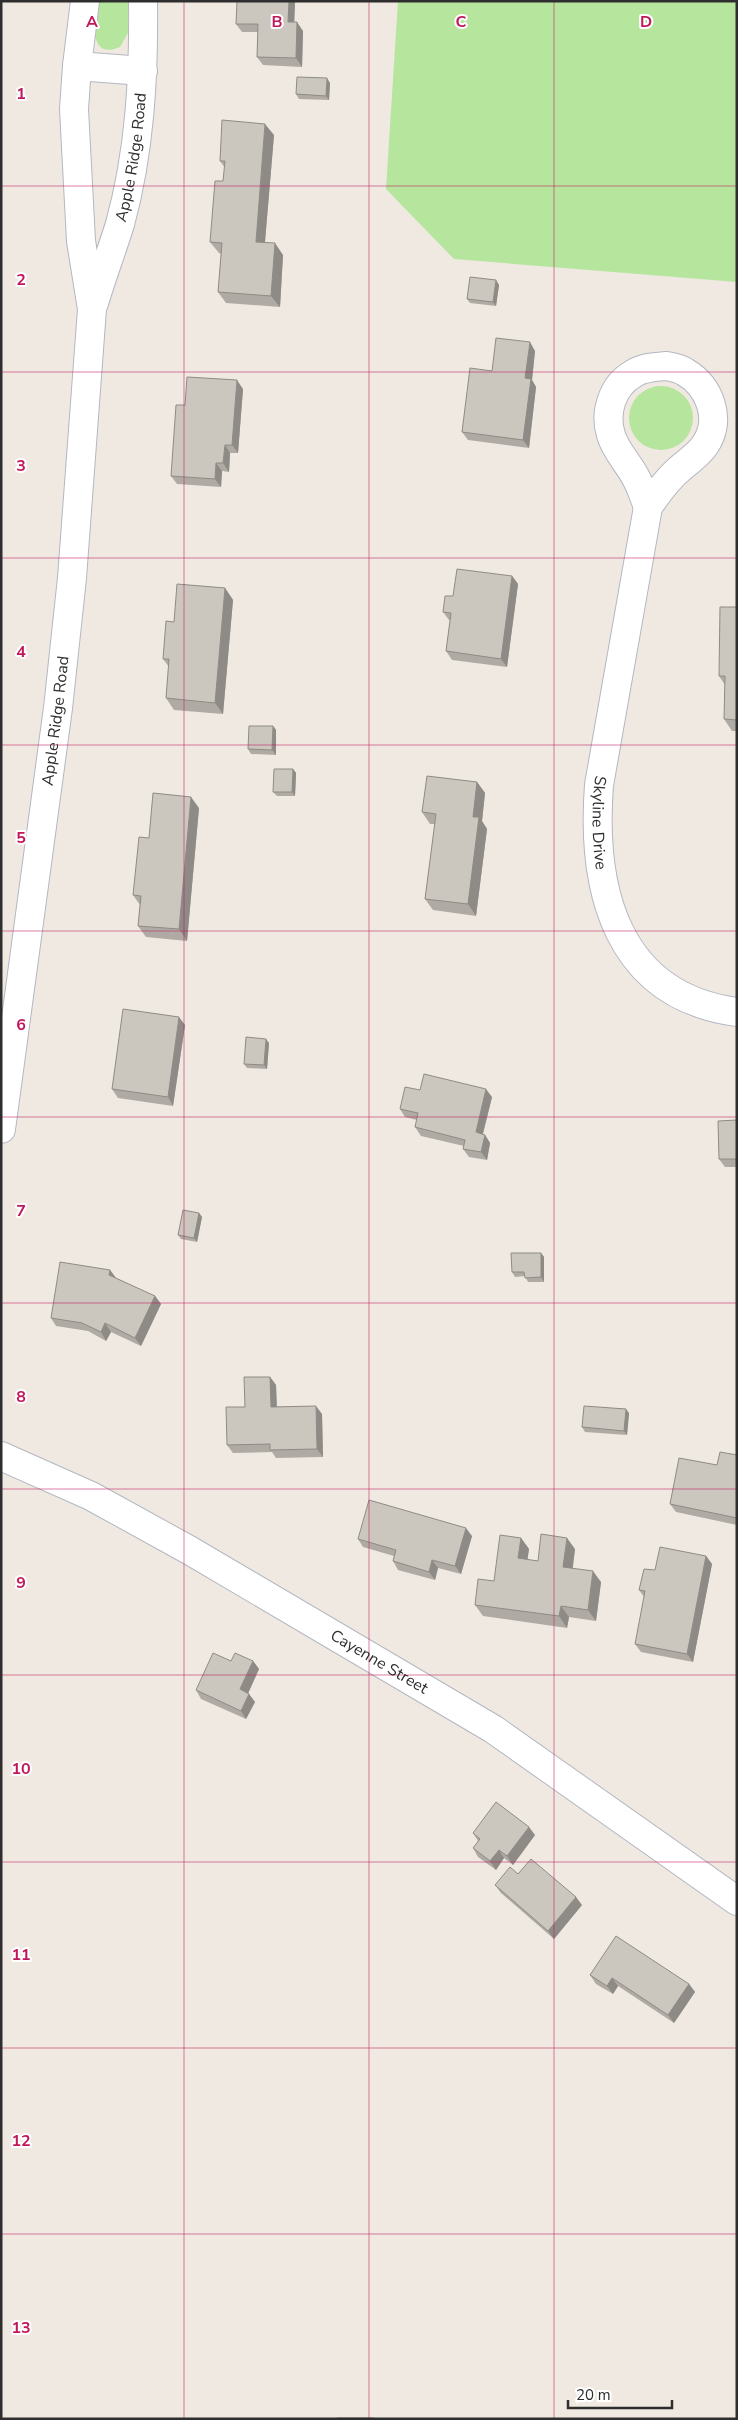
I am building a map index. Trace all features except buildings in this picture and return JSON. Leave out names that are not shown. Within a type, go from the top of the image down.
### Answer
[{"type":"street","name":"Apple Ridge Road","points":[[1,1129],[58,708],[72,578],[92,309],[81,241],[74,109],[85,1]]},
{"type":"street","name":"Apple Ridge Road","points":[[92,309],[120,224],[138,131],[143,71],[143,1]]},
{"type":"street","points":[[77,66],[143,71]]},
{"type":"street","name":"Skyline Drive","points":[[648,507],[636,479],[611,436],[608,418],[610,401],[619,386],[632,374],[649,367],[666,366],[683,370],[697,380],[708,394],[713,410],[712,427],[707,443],[697,456],[683,466],[663,486],[648,507],[599,785],[597,821],[601,872],[612,917],[622,940],[644,968],[688,999],[737,1012]]},
{"type":"street","name":"Cayenne Street","points":[[1,1456],[99,1500],[189,1550],[493,1730],[737,1901]]},
{"type":"green space","points":[[96,1],[128,1],[128,33],[120,47],[109,50],[102,48],[98,43],[94,27]]},
{"type":"green space","points":[[398,1],[737,1],[737,282],[454,259],[386,189]]},
{"type":"green space","points":[[655,386],[667,386],[684,395],[691,406],[693,418],[691,430],[684,441],[667,450],[655,450],[643,445],[634,436],[629,424],[629,412],[634,400],[643,391]]}]
